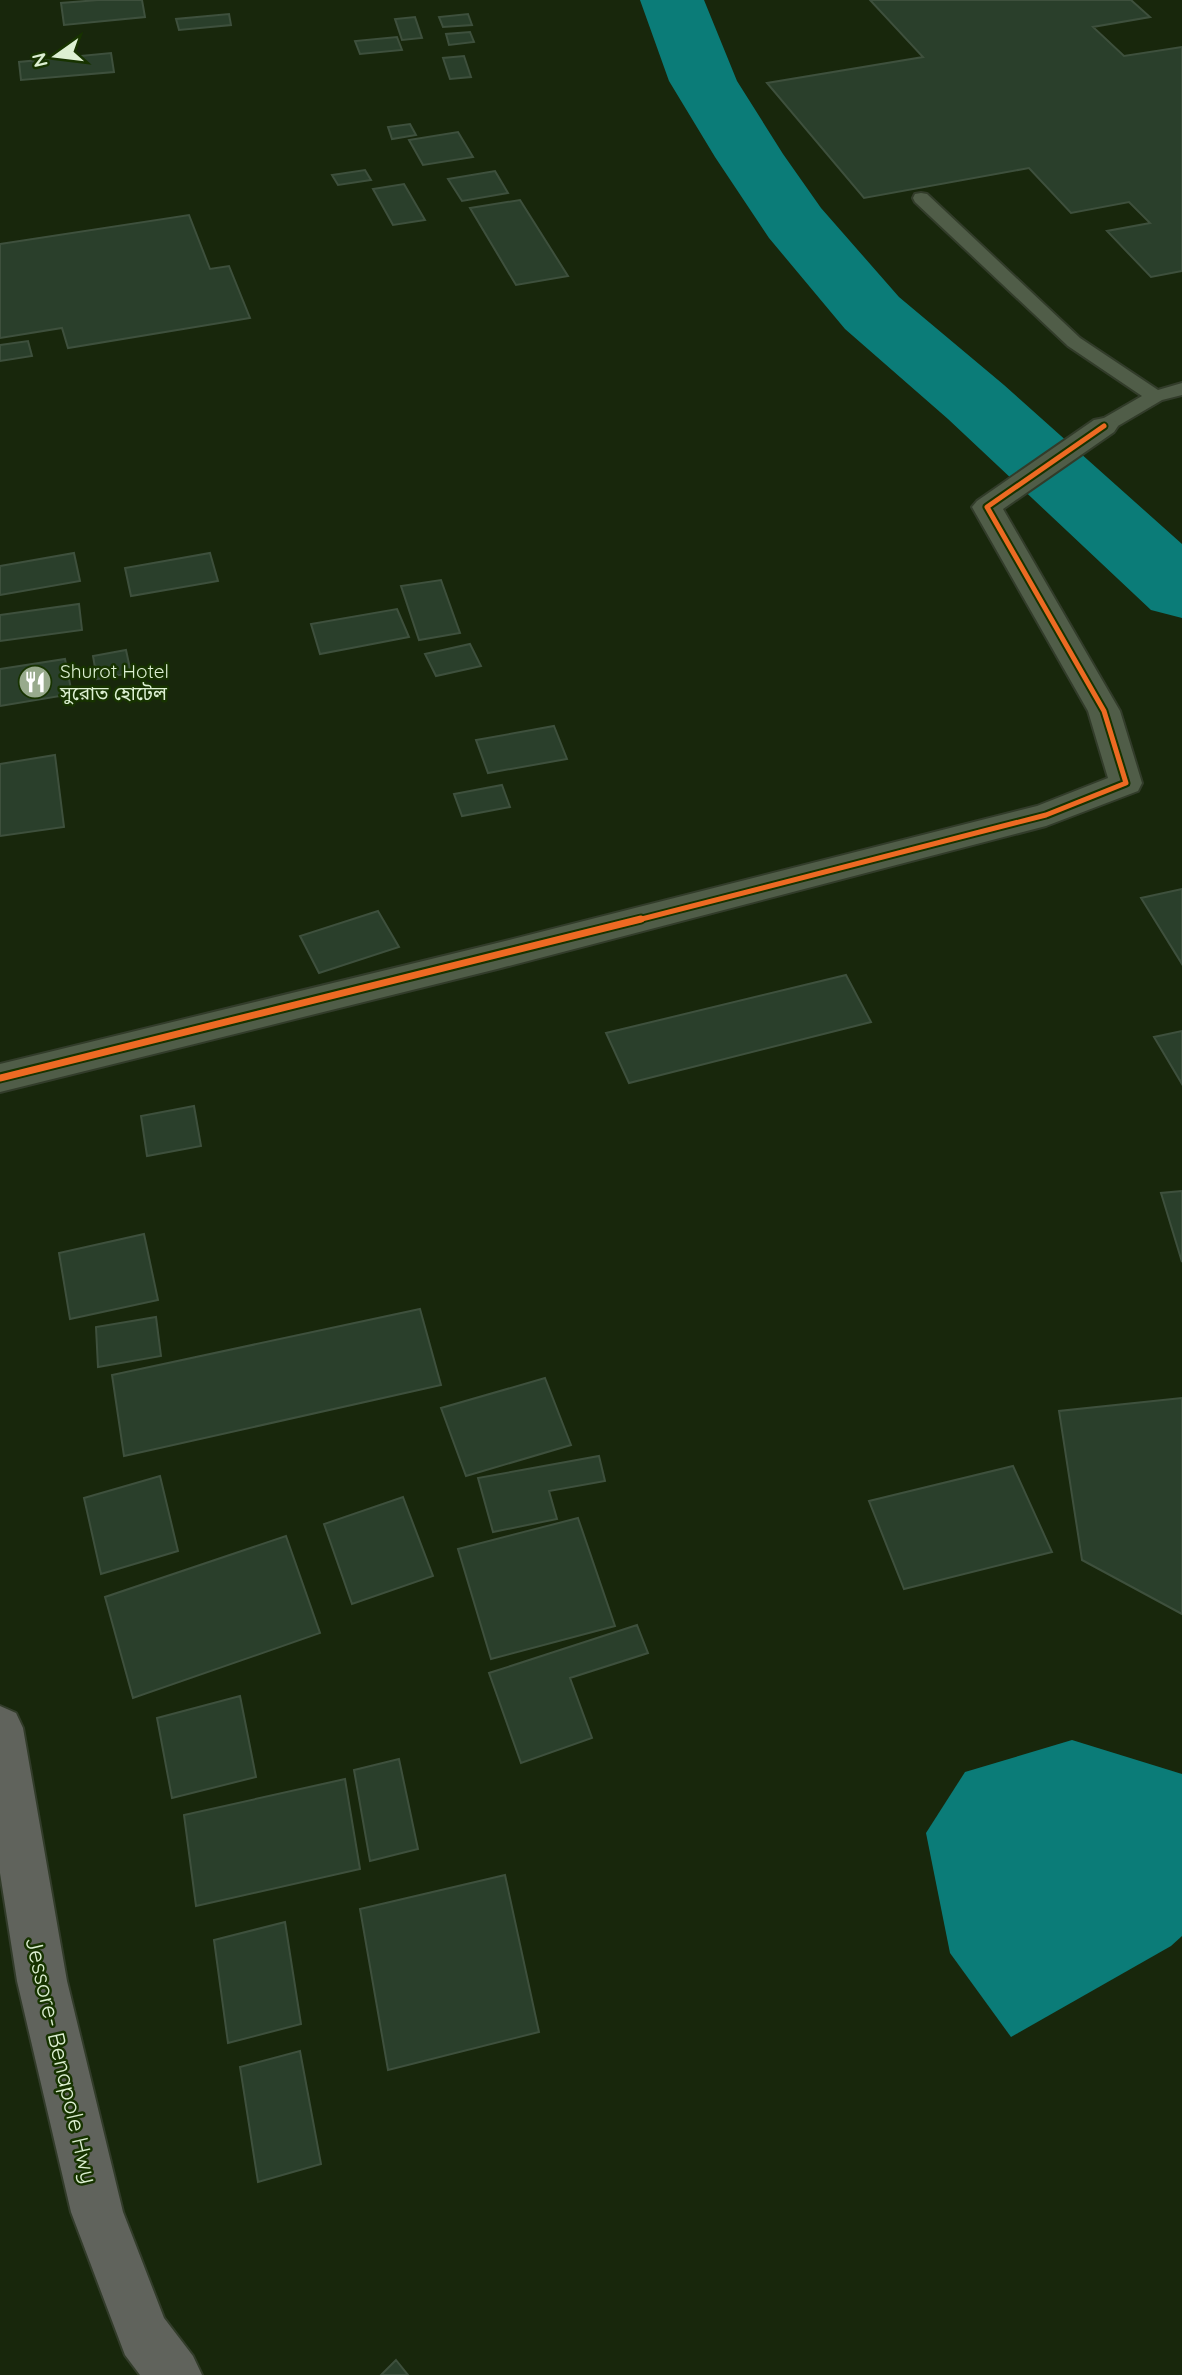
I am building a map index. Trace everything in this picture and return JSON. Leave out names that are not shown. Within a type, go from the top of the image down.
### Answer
[{"type":"highway","name":"Jessore- Benapole Hwy","points":[[0,1728],[42,1982],[97,2212],[144,2336],[174,2375]]},
{"type":"street","points":[[0,1078],[497,956],[1032,818],[1126,783],[1104,711],[987,507],[1104,426]]},
{"type":"lane","points":[[921,198],[1074,342],[1155,396]]},
{"type":"lane","points":[[1104,426],[1155,396],[1182,389]]},
{"type":"water","points":[[1072,1740],[1182,1774],[1182,1936],[1171,1946],[1011,2037],[950,1953],[926,1833],[965,1772]]},
{"type":"building","points":[[142,0],[145,17],[64,25],[61,3]]},
{"type":"building","points":[[870,0],[1131,0],[1150,17],[1093,27],[1124,56],[1182,47],[1182,271],[1151,277],[1107,231],[1150,223],[1129,202],[1071,213],[1029,168],[864,198],[767,83],[923,57]]},
{"type":"building","points":[[229,14],[231,25],[179,30],[176,19]]},
{"type":"building","points":[[468,14],[472,25],[443,27],[439,17]]},
{"type":"building","points":[[415,17],[422,38],[402,40],[395,19]]},
{"type":"building","points":[[470,32],[474,42],[449,45],[446,34]]},
{"type":"building","points":[[397,37],[402,50],[360,54],[355,41]]},
{"type":"building","points":[[111,53],[114,72],[21,80],[19,62]]},
{"type":"building","points":[[464,56],[471,77],[450,79],[443,58]]},
{"type":"building","points":[[410,124],[416,135],[392,139],[388,127]]},
{"type":"building","points":[[458,132],[473,157],[423,165],[409,140]]},
{"type":"building","points":[[365,170],[371,180],[338,185],[332,175]]},
{"type":"building","points":[[495,171],[508,193],[462,201],[448,179]]},
{"type":"building","points":[[404,184],[425,220],[393,225],[373,189]]},
{"type":"building","points":[[520,200],[568,276],[516,285],[470,208]]},
{"type":"building","points":[[189,215],[210,269],[229,266],[250,318],[68,348],[62,328],[0,338],[0,244]]},
{"type":"building","points":[[28,341],[32,356],[0,361],[0,345]]},
{"type":"building","points":[[74,553],[80,581],[0,595],[0,566]]},
{"type":"building","points":[[210,553],[218,581],[131,596],[125,568]]},
{"type":"building","points":[[441,580],[460,633],[419,640],[401,586]]},
{"type":"building","points":[[79,604],[82,630],[0,641],[0,615]]},
{"type":"building","points":[[397,609],[409,637],[320,654],[311,624]]},
{"type":"building","points":[[470,644],[481,666],[436,676],[425,654]]},
{"type":"building","points":[[126,650],[131,673],[97,679],[93,656]]},
{"type":"building","name":"Shurot Hotel সুরোত হোটেল","points":[[65,659],[72,694],[0,706],[0,669]]},
{"type":"building","points":[[554,726],[567,759],[488,773],[476,740]]},
{"type":"building","points":[[55,755],[64,827],[0,836],[0,764]]},
{"type":"building","points":[[502,785],[510,807],[462,816],[454,794]]},
{"type":"building","points":[[1182,889],[1182,964],[1141,898]]},
{"type":"building","points":[[378,911],[399,947],[319,973],[300,936]]},
{"type":"building","points":[[846,975],[871,1022],[629,1083],[606,1033]]},
{"type":"building","points":[[1182,1031],[1182,1084],[1154,1037]]},
{"type":"building","points":[[194,1106],[201,1146],[147,1156],[141,1116]]},
{"type":"building","points":[[1182,1191],[1182,1262],[1161,1193]]},
{"type":"building","points":[[144,1234],[158,1300],[70,1319],[59,1253]]},
{"type":"building","points":[[420,1309],[441,1385],[124,1456],[112,1375]]},
{"type":"building","points":[[156,1317],[161,1356],[98,1367],[96,1327]]},
{"type":"building","points":[[545,1378],[571,1445],[466,1476],[441,1408]]},
{"type":"building","points":[[1182,1398],[1182,1614],[1082,1560],[1059,1411]]},
{"type":"building","points":[[599,1456],[605,1481],[549,1491],[557,1519],[493,1532],[478,1478]]},
{"type":"building","points":[[1013,1466],[1052,1552],[904,1589],[869,1501]]},
{"type":"building","points":[[160,1476],[178,1551],[101,1574],[84,1498]]},
{"type":"building","points":[[403,1497],[433,1576],[352,1604],[324,1524]]},
{"type":"building","points":[[578,1518],[615,1626],[491,1659],[458,1549]]},
{"type":"building","points":[[286,1536],[320,1633],[133,1698],[105,1597]]},
{"type":"building","points":[[637,1625],[648,1653],[570,1678],[592,1738],[521,1763],[489,1673]]},
{"type":"building","points":[[240,1696],[256,1777],[172,1798],[157,1718]]},
{"type":"building","points":[[399,1759],[418,1849],[370,1861],[354,1770]]},
{"type":"building","points":[[345,1779],[360,1869],[196,1906],[184,1815]]},
{"type":"building","points":[[505,1875],[539,2032],[388,2070],[360,1909]]},
{"type":"building","points":[[285,1922],[301,2024],[228,2043],[214,1940]]},
{"type":"building","points":[[300,2051],[321,2164],[258,2182],[240,2067]]},
{"type":"building","points":[[396,2360],[408,2375],[381,2375]]},
{"type":"waterway","points":[[672,0],[703,81],[750,157],[795,223],[872,313],[976,402],[1182,591]]},
{"type":"cycle path","points":[[0,1078],[497,956],[1046,815],[1126,783],[1104,711],[987,507],[1104,426]]},
{"type":"place","name":"Shurot Hotel সুরোত হোটেল","points":[[35,682]]}]
